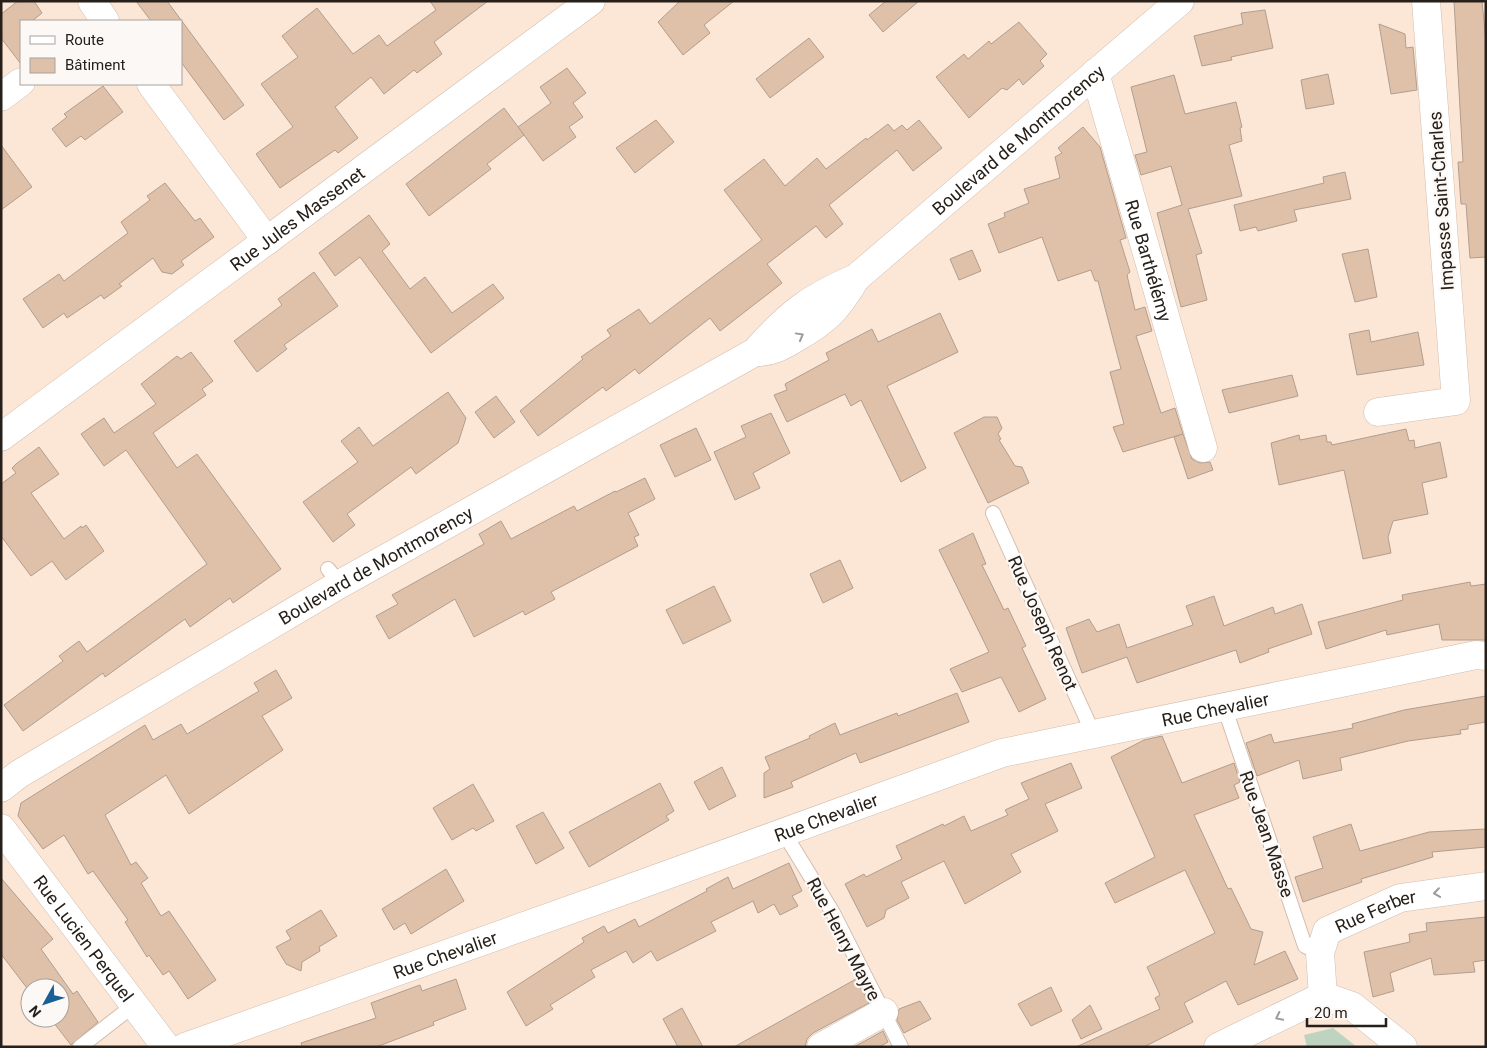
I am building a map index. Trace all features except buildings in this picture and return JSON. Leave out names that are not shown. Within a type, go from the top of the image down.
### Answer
[{"type":"street","name":"Rue Jules Massenet","points":[[1,437],[591,1]]},
{"type":"street","name":"Boulevard de Montmorency","points":[[1,788],[19,774],[334,576],[756,352],[769,352],[820,324],[841,303],[856,278],[1180,1]]},
{"type":"street","name":"Impasse Saint-Charles","points":[[1378,412],[1456,401],[1426,1]]},
{"type":"street","name":"Rue Barthélémy","points":[[1095,73],[1203,448]]},
{"type":"street","points":[[1,97],[20,83]]},
{"type":"street","points":[[152,85],[267,240]]},
{"type":"street","name":"Rue Chevalier","points":[[185,1047],[1002,753],[1476,655],[1486,656]]},
{"type":"street","name":"Rue Lucien Perquel","points":[[1,828],[166,1047]]},
{"type":"street","name":"Rue Ferber","points":[[1323,996],[1320,953],[1327,931],[1400,898],[1486,886]]},
{"type":"street","points":[[1218,1047],[1323,996],[1352,1006],[1403,1047]]},
{"type":"street","points":[[821,1047],[884,1012]]},
{"type":"lane","name":"Rue Joseph Renot","points":[[993,513],[1093,733]]},
{"type":"lane","name":"Rue Jean Masse","points":[[1224,706],[1305,946],[1320,953]]},
{"type":"lane","name":"Rue Henry Mayre","points":[[784,832],[833,912],[901,1047]]},
{"type":"lane","points":[[80,1047],[134,1005]]},
{"type":"green space","points":[[1333,1028],[1357,1047],[1307,1047],[1304,1035]]}]
